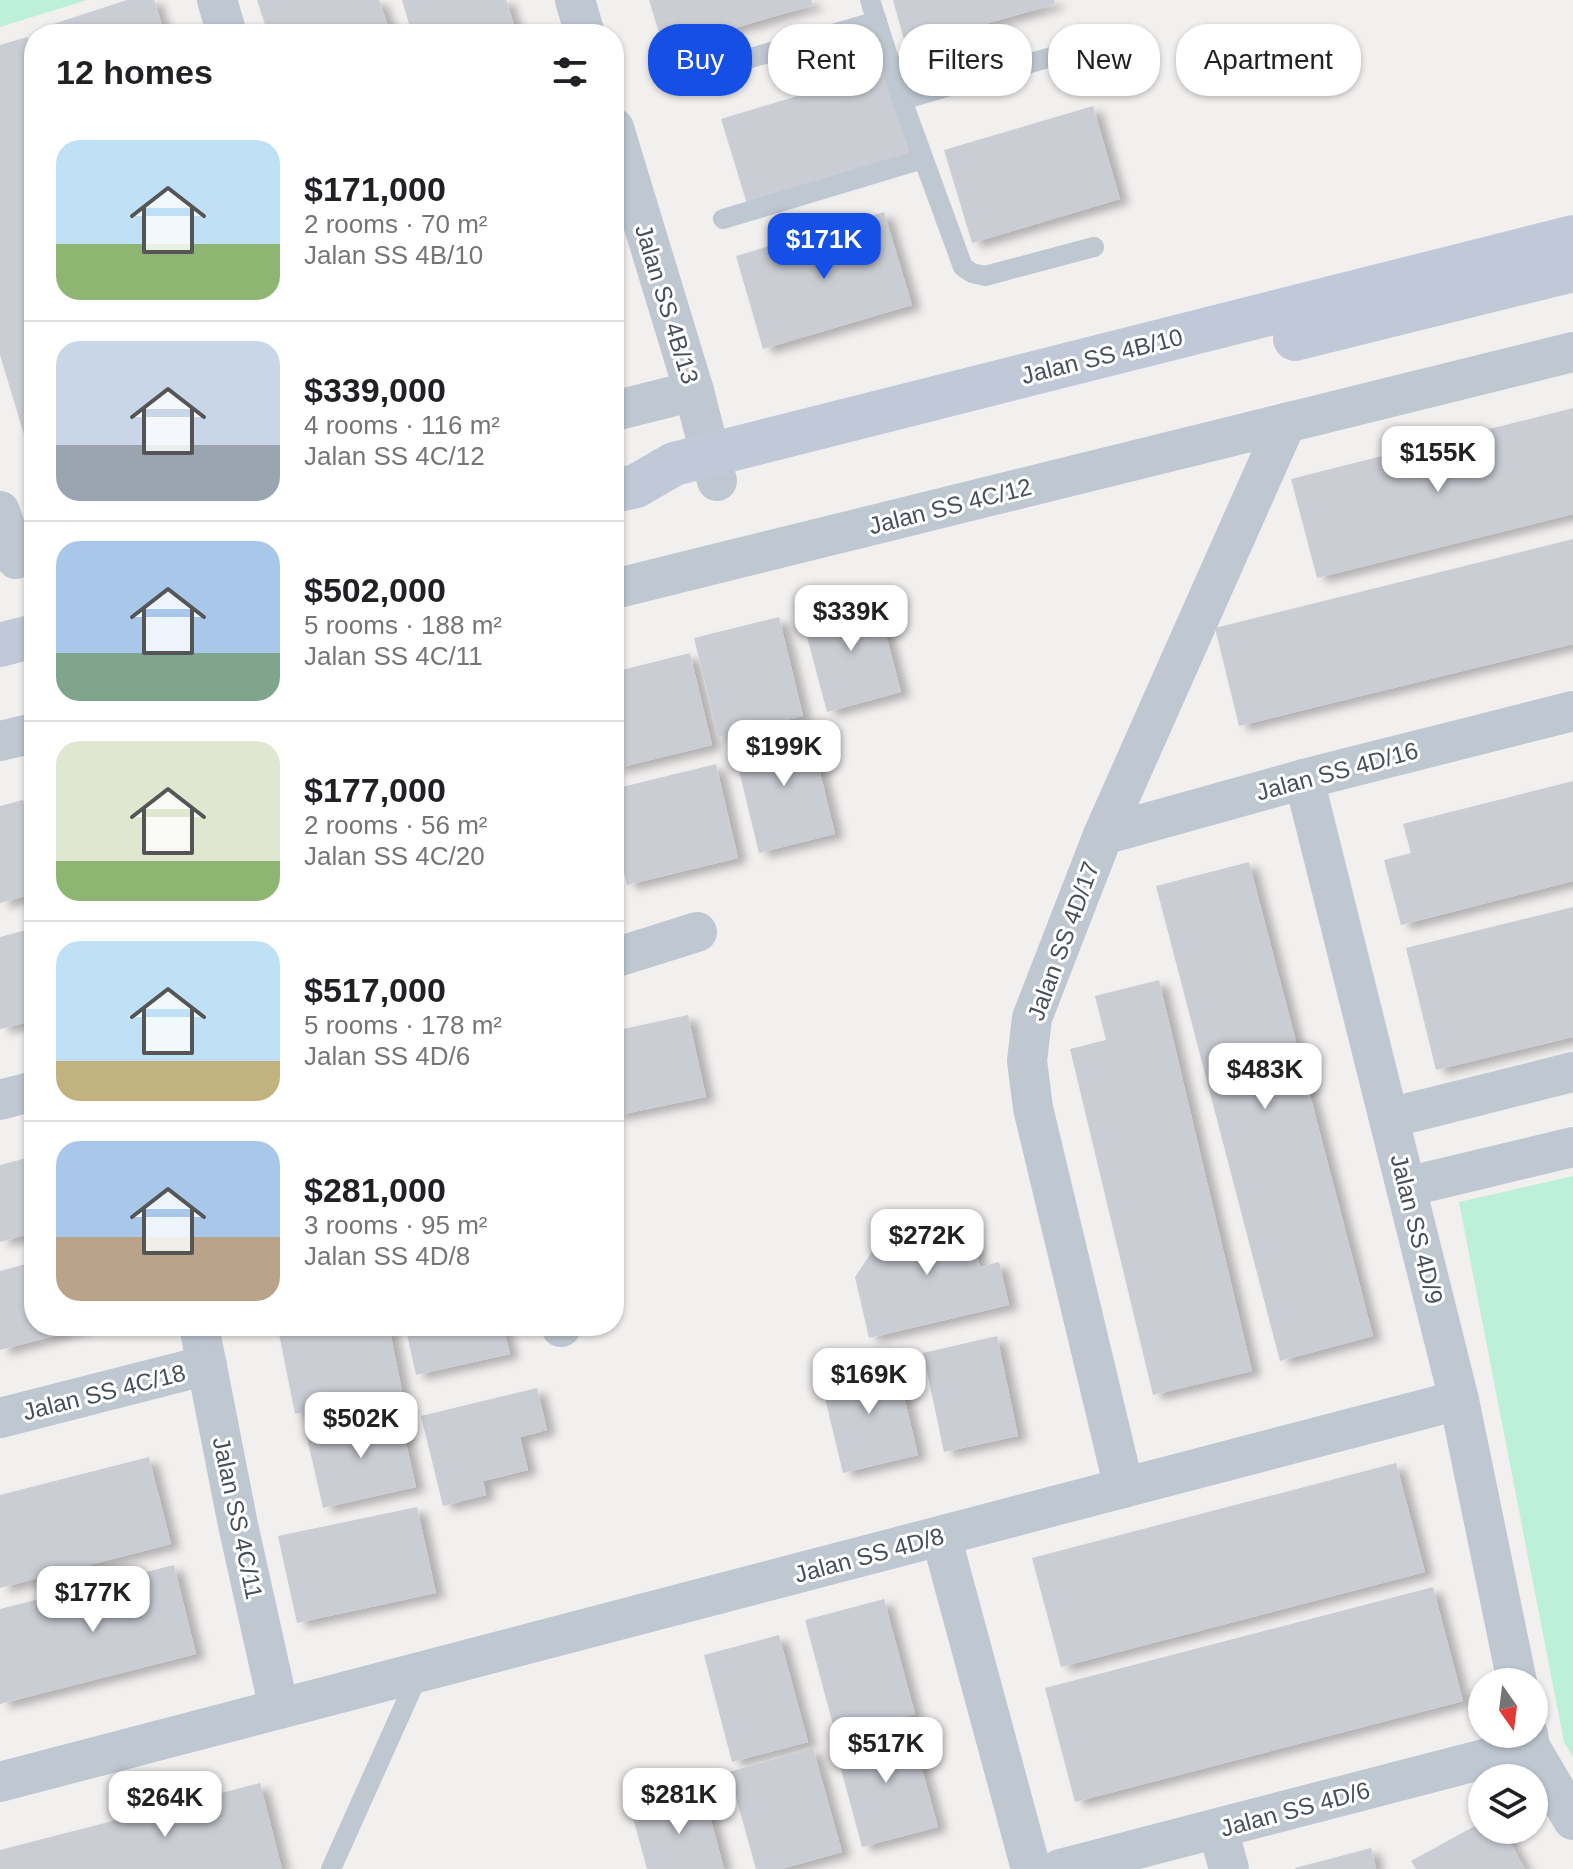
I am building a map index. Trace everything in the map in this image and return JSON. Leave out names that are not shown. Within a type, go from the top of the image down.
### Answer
[{"type":"street","points":[[217,0],[224,24]]},
{"type":"street","points":[[575,0],[582,24]]},
{"type":"street","name":"Jalan SS 4B/13","points":[[624,161],[694,391],[713,468]]},
{"type":"street","name":"Jalan SS 4B/10","points":[[713,468],[1573,237]]},
{"type":"street","name":"Jalan SS 4B/10","points":[[625,488],[674,464],[713,468],[1573,270]]},
{"type":"street","name":"Jalan SS 4C/12","points":[[624,587],[1573,352]]},
{"type":"street","points":[[624,408],[694,391]]},
{"type":"street","name":"Jalan SS 4D/17","points":[[1124,1488],[1033,1108],[1027,1061],[1032,1018],[1103,835],[1286,423]]},
{"type":"street","points":[[0,511],[17,559]]},
{"type":"street","points":[[0,645],[24,639]]},
{"type":"street","name":"Jalan SS 4D/16","points":[[1103,835],[1304,779],[1573,711]]},
{"type":"street","points":[[0,741],[24,735]]},
{"type":"street","name":"Jalan SS 4D/9","points":[[1304,779],[1459,1400],[1514,1668]]},
{"type":"street","points":[[624,955],[697,932]]},
{"type":"street","points":[[1389,1118],[1573,1072]]},
{"type":"street","points":[[0,1100],[24,1094]]},
{"type":"street","points":[[1406,1187],[1573,1147]]},
{"type":"street","name":"Jalan SS 4C/11","points":[[201,1336],[238,1525],[279,1709]]},
{"type":"street","name":"Jalan SS 4C/18","points":[[0,1418],[207,1365]]},
{"type":"street","name":"Jalan SS 4D/8","points":[[0,1782],[1459,1400]]},
{"type":"street","points":[[941,1536],[1031,1869]]},
{"type":"street","name":"Jalan SS 4D/6","points":[[1060,1869],[1218,1829],[1501,1748]]},
{"type":"street","points":[[1533,1748],[1573,1820]]},
{"type":"street","points":[[1218,1829],[1229,1869]]},
{"type":"lane","points":[[870,0],[902,100],[963,267],[985,276],[1094,247]]},
{"type":"lane","points":[[752,58],[877,21]]},
{"type":"lane","points":[[902,100],[1048,58]]},
{"type":"lane","points":[[723,219],[923,159]]},
{"type":"lane","points":[[331,1869],[419,1673]]},
{"type":"green space","points":[[0,0],[87,0],[0,27]]},
{"type":"green space","points":[[1573,1176],[1573,1757],[1564,1742],[1459,1202]]},
{"type":"building","points":[[127,0],[154,0],[162,24],[53,24]]},
{"type":"building","points":[[257,0],[379,0],[387,24],[265,24]]},
{"type":"building","points":[[402,0],[506,0],[514,24],[409,24]]},
{"type":"building","points":[[649,0],[811,0],[813,5],[749,24],[656,24]]},
{"type":"building","points":[[893,0],[1054,0],[1055,4],[986,24],[900,24]]},
{"type":"building","points":[[24,38],[24,434],[0,355],[0,45]]},
{"type":"building","points":[[883,70],[911,157],[748,207],[721,119],[798,96],[883,96]]},
{"type":"building","points":[[1093,106],[1120,199],[972,243],[944,150]]},
{"type":"building","points":[[884,212],[912,305],[763,349],[736,256]]},
{"type":"building","points":[[1573,408],[1573,514],[1317,578],[1291,479]]},
{"type":"building","points":[[1573,539],[1573,644],[1239,726],[1215,628]]},
{"type":"building","points":[[875,593],[901,692],[827,712],[801,614]]},
{"type":"building","points":[[779,617],[803,716],[718,737],[694,638]]},
{"type":"building","points":[[690,653],[712,745],[624,767],[624,670]]},
{"type":"building","points":[[808,723],[835,834],[759,853],[732,742]]},
{"type":"building","points":[[716,764],[738,858],[627,885],[624,873],[624,787]]},
{"type":"building","points":[[1573,781],[1573,881],[1401,925],[1384,860],[1411,853],[1403,824]]},
{"type":"building","points":[[23,800],[24,804],[24,897],[0,903],[0,806]]},
{"type":"building","points":[[1249,862],[1373,1336],[1280,1361],[1156,886]]},
{"type":"building","points":[[1573,907],[1573,1037],[1436,1070],[1406,948]]},
{"type":"building","points":[[24,931],[24,1023],[0,1029],[0,937]]},
{"type":"building","points":[[1159,980],[1252,1371],[1153,1395],[1070,1049],[1106,1040],[1095,996]]},
{"type":"building","points":[[688,1015],[706,1097],[624,1114],[624,1029]]},
{"type":"building","points":[[24,1159],[24,1236],[0,1242],[0,1165]]},
{"type":"building","points":[[966,1209],[980,1267],[999,1262],[1009,1305],[869,1338],[855,1277],[885,1232]]},
{"type":"building","points":[[24,1265],[24,1336],[54,1336],[0,1350],[0,1271]]},
{"type":"building","points":[[279,1336],[391,1336],[402,1391],[295,1414]]},
{"type":"building","points":[[407,1336],[506,1336],[510,1354],[416,1375]]},
{"type":"building","points":[[997,1336],[1018,1436],[944,1452],[923,1353]]},
{"type":"building","points":[[895,1359],[918,1455],[843,1473],[820,1377]]},
{"type":"building","points":[[537,1388],[547,1430],[520,1437],[528,1470],[483,1481],[486,1495],[443,1506],[421,1416]]},
{"type":"building","points":[[399,1412],[416,1487],[323,1508],[306,1433]]},
{"type":"building","points":[[149,1457],[171,1544],[0,1588],[0,1495]]},
{"type":"building","points":[[1396,1463],[1425,1572],[1061,1667],[1032,1558]]},
{"type":"building","points":[[417,1507],[436,1593],[297,1623],[278,1536]]},
{"type":"building","points":[[174,1565],[196,1654],[0,1704],[0,1609]]},
{"type":"building","points":[[1433,1587],[1463,1701],[1075,1802],[1045,1688]]},
{"type":"building","points":[[884,1599],[915,1714],[836,1736],[805,1620]]},
{"type":"building","points":[[779,1635],[808,1742],[732,1762],[704,1655]]},
{"type":"building","points":[[909,1722],[938,1827],[862,1847],[834,1743]]},
{"type":"building","points":[[813,1748],[842,1852],[781,1869],[756,1869],[729,1772]]},
{"type":"building","points":[[260,1783],[282,1869],[0,1869],[0,1850]]},
{"type":"building","points":[[704,1794],[724,1869],[647,1869],[632,1814]]},
{"type":"building","points":[[1468,1830],[1468,1844],[1512,1844],[1525,1869],[1416,1869],[1411,1861]]},
{"type":"building","points":[[1371,1848],[1376,1869],[1295,1869],[1295,1868]]}]
